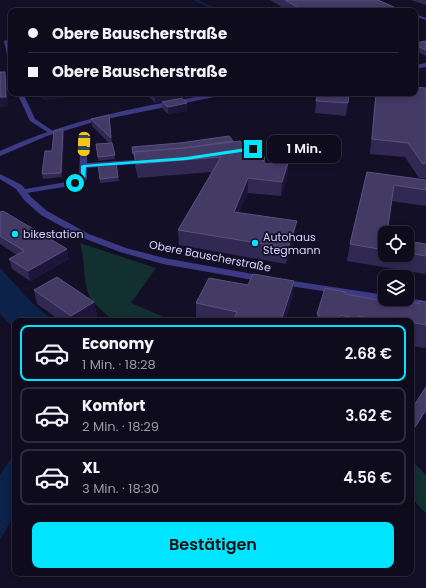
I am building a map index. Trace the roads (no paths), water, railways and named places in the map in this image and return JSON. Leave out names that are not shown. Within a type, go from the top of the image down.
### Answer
[{"type":"street","points":[[6,41],[8,48]]},
{"type":"street","points":[[21,96],[32,120],[51,132]]},
{"type":"street","points":[[0,154],[51,132],[120,113],[214,96]]},
{"type":"street","points":[[23,192],[80,182],[84,178],[84,133]]},
{"type":"street","points":[[244,139],[249,149],[262,159]]},
{"type":"street","points":[[83,166],[154,161]]},
{"type":"street","name":"Obere Bauscherstraße","points":[[0,176],[19,187],[28,199],[44,213],[86,236],[123,250],[163,261],[310,287],[378,297]]},
{"type":"street","points":[[414,302],[426,304]]},
{"type":"water","points":[[0,268],[34,305],[50,318],[12,318],[12,327],[0,314]]},
{"type":"water","points":[[12,457],[12,519],[0,540],[0,475]]},
{"type":"waterway","points":[[196,0],[212,8]]},
{"type":"place","name":"bikestation","points":[[15,234]]},
{"type":"place","name":"Autohaus Stegmann","points":[[255,243]]}]
